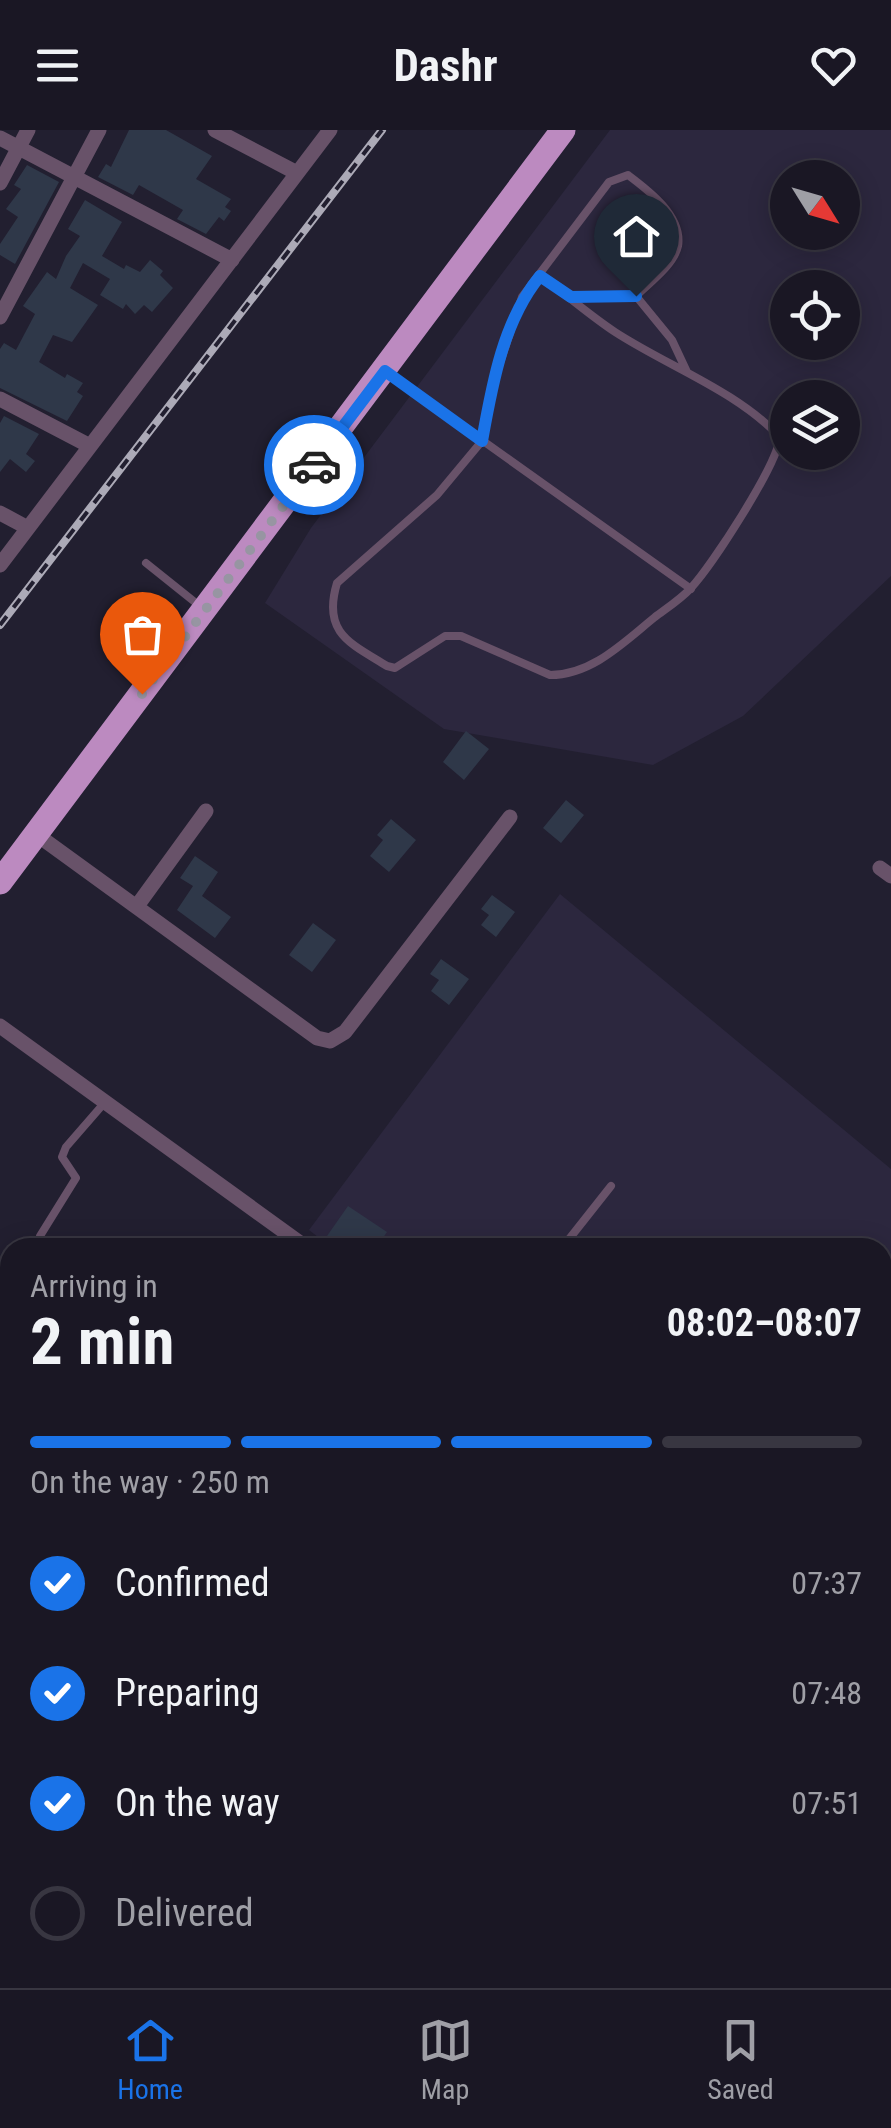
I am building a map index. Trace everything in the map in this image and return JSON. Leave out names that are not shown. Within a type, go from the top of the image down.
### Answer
[{"type":"highway","points":[[0,882],[563,130]]},
{"type":"street","points":[[0,183],[28,130]]},
{"type":"street","points":[[0,316],[99,130]]},
{"type":"street","points":[[0,565],[330,130]]},
{"type":"street","points":[[218,131],[297,174]]},
{"type":"street","points":[[0,138],[232,260]]},
{"type":"street","points":[[0,399],[90,446]]},
{"type":"street","points":[[0,514],[28,528]]},
{"type":"street","points":[[136,906],[206,811]]},
{"type":"street","points":[[36,834],[317,1038],[330,1041],[345,1032],[510,817]]},
{"type":"street","points":[[0,1026],[293,1238]]},
{"type":"lane","points":[[540,276],[612,330],[766,422],[780,437],[778,450],[747,506],[691,589],[611,653],[565,675],[550,675],[461,636],[445,636],[396,668],[387,666],[341,638],[334,619],[338,583],[437,496],[482,441],[491,390],[517,308],[540,276],[609,182],[628,175],[667,211],[675,225],[678,246],[666,266],[636,296],[571,297]]},
{"type":"lane","points":[[636,296],[672,340],[687,372]]},
{"type":"lane","points":[[385,371],[691,589]]},
{"type":"lane","points":[[146,564],[205,610]]},
{"type":"lane","points":[[40,1238],[76,1178],[62,1157],[106,1101]]},
{"type":"lane","points":[[570,1238],[611,1186]]},
{"type":"shaded area","points":[[610,130],[891,130],[891,576],[743,716],[653,765],[444,729],[265,603],[311,528]]},
{"type":"shaded area","points":[[560,894],[891,1169],[891,1238],[319,1238],[309,1230]]},
{"type":"building","points":[[129,130],[166,130],[212,156],[196,179],[231,199],[225,207],[231,211],[224,221],[219,217],[206,234],[177,219],[183,210],[139,185],[133,195],[98,177],[106,164],[111,167]]},
{"type":"building","points":[[27,165],[59,182],[15,264],[0,255],[0,244],[18,217],[6,209],[21,189],[14,185]]},
{"type":"building","points":[[85,200],[122,222],[102,256],[124,269],[126,265],[140,272],[150,260],[163,271],[160,275],[173,288],[152,312],[144,305],[135,314],[126,304],[123,309],[100,295],[110,279],[83,263],[70,288],[98,305],[72,342],[53,335],[39,362],[65,378],[67,374],[83,383],[77,392],[83,396],[67,421],[0,388],[0,349],[4,343],[16,350],[35,314],[23,306],[47,272],[56,279],[80,236],[68,229]]},
{"type":"building","points":[[4,416],[39,434],[26,454],[35,461],[26,472],[10,459],[0,472],[0,423]]},
{"type":"building","points":[[466,731],[489,749],[464,780],[443,762]]},
{"type":"building","points":[[566,800],[584,815],[561,843],[543,828]]},
{"type":"building","points":[[391,819],[416,840],[389,872],[370,856],[383,840],[377,835]]},
{"type":"building","points":[[195,856],[218,872],[202,896],[231,917],[215,938],[177,910],[193,886],[180,878]]},
{"type":"building","points":[[492,895],[515,912],[496,937],[481,925],[489,915],[481,909]]},
{"type":"building","points":[[313,923],[336,940],[312,972],[289,955]]},
{"type":"building","points":[[441,959],[469,979],[449,1005],[431,991],[439,980],[430,974]]},
{"type":"building","points":[[348,1206],[387,1232],[383,1238],[327,1236]]},
{"type":"railway","points":[[0,625],[382,130]]},
{"type":"way so far","points":[[142,694],[314,465]]},
{"type":"route","points":[[314,465],[385,371],[482,441],[491,390],[517,308],[540,276],[571,297],[636,296]]}]
